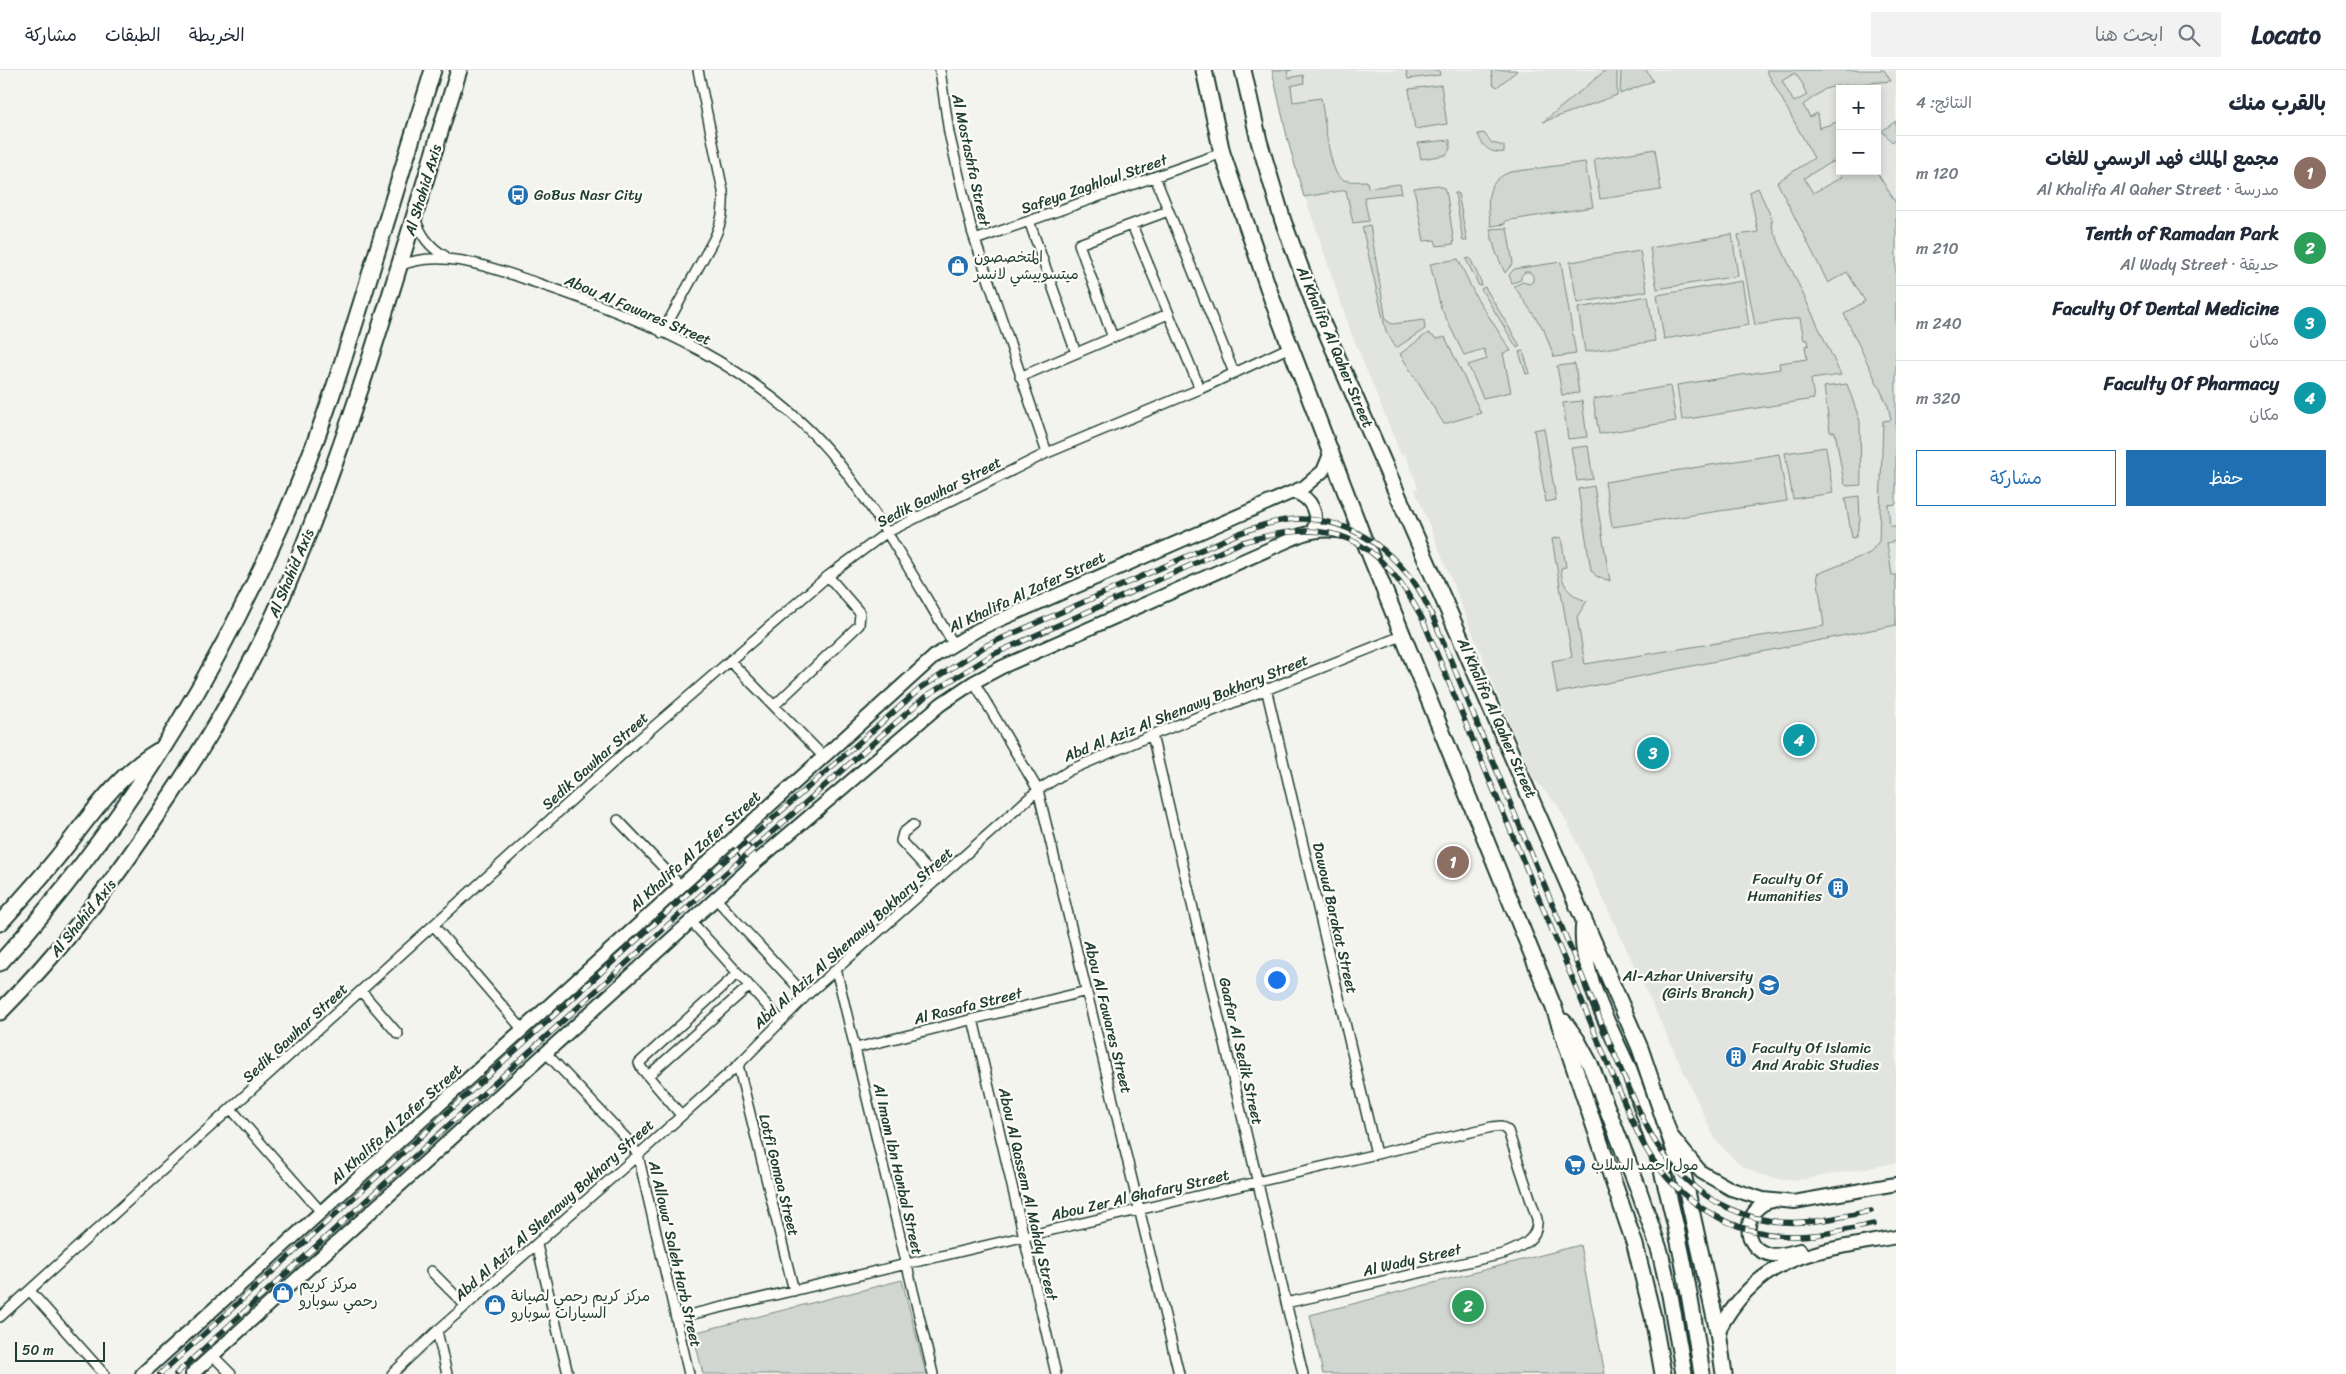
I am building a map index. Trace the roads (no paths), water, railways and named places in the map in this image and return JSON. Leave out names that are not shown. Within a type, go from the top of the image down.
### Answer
[{"type":"main road","name":"Al Shahid Axis","points":[[0,963],[79,868],[164,748],[214,663],[247,598],[307,463],[352,335],[433,70]]},
{"type":"main road","name":"Al Shahid Axis","points":[[0,1012],[67,940],[112,883],[203,747],[248,668],[287,587],[335,462],[415,217],[460,70]]},
{"type":"main road","points":[[1204,70],[1222,153],[1290,347],[1364,540],[1554,1008],[1635,1245],[1653,1317],[1663,1374]]},
{"type":"main road","name":"Al Khalifa Al Qaher Street","points":[[1243,70],[1259,140],[1282,221],[1314,304],[1636,1039],[1670,1133],[1694,1218],[1718,1332],[1724,1374]]},
{"type":"main road","points":[[0,923],[56,859],[115,785],[138,764],[164,748]]},
{"type":"main road","points":[[1584,917],[1583,945],[1588,971],[1641,1106],[1675,1219],[1692,1307],[1702,1374]]},
{"type":"main road","points":[[1554,1008],[1577,1040],[1590,1064],[1650,1219],[1670,1295],[1684,1374]]},
{"type":"street","points":[[662,332],[714,239],[721,224],[724,207],[722,182],[698,70]]},
{"type":"street","name":"Al Mostashfa Street","points":[[940,70],[950,142],[974,240],[1047,453]]},
{"type":"street","name":"Safeya Zaghloul Street","points":[[974,240],[1222,153]]},
{"type":"street","points":[[1155,177],[1234,373]]},
{"type":"street","points":[[1113,338],[1079,244],[1168,211]]},
{"type":"street","name":"Abou Al Fawares Street","points":[[415,217],[418,228],[430,245],[447,258]]},
{"type":"street","points":[[1029,221],[1076,353]]},
{"type":"street","points":[[1132,225],[1200,389]]},
{"type":"street","name":"Abou Al Fawares Street","points":[[399,266],[418,259],[447,258],[569,294],[662,332],[702,351],[740,373],[806,427],[853,482],[953,643]]},
{"type":"street","points":[[1020,377],[1168,314]]},
{"type":"street","name":"Sedik Gawhar Street","points":[[0,1317],[232,1110],[630,747],[828,576],[886,533],[1047,453],[1200,389],[1290,347]]},
{"type":"street","name":"Al Khalifa Al Zafer Street","points":[[142,1374],[322,1213],[922,666],[953,643],[978,630],[1294,492],[1317,477],[1331,452]]},
{"type":"street","points":[[1294,492],[1305,498],[1313,507],[1316,519],[1313,531]]},
{"type":"street","points":[[192,1374],[547,1054],[691,921],[941,704],[974,682],[1301,534],[1313,531],[1337,531],[1364,540]]},
{"type":"street","points":[[774,706],[860,625],[860,613],[828,576]]},
{"type":"street","name":"Abd Al Aziz Al Shenawy Bokhary Street","points":[[392,1374],[437,1331],[537,1245],[738,1065],[806,996],[1038,790],[1070,770],[1152,735],[1266,688],[1404,636]]},
{"type":"street","points":[[730,661],[824,757]]},
{"type":"street","name":"Abou Al Fawares Street","points":[[974,682],[1038,790],[1141,1209],[1179,1374]]},
{"type":"street","name":"Dawoud Barakat Street","points":[[1266,688],[1376,1154]]},
{"type":"street","name":"Gaafar Al Sedik Street","points":[[1152,735],[1303,1374]]},
{"type":"street","points":[[618,820],[681,886]]},
{"type":"street","points":[[913,825],[903,834],[901,841],[937,880]]},
{"type":"street","points":[[734,838],[755,864]]},
{"type":"street","points":[[716,899],[806,996]]},
{"type":"street","points":[[691,921],[781,1021]]},
{"type":"street","points":[[434,926],[523,1030]]},
{"type":"street","name":"Al Imam Ibn Hanbal Street","points":[[836,970],[933,1374]]},
{"type":"street","points":[[681,1116],[640,1067],[641,1060],[738,973]]},
{"type":"street","points":[[648,1076],[749,986]]},
{"type":"street","points":[[361,991],[398,1034]]},
{"type":"street","name":"Al Rasafa Street","points":[[856,1048],[1087,991]]},
{"type":"street","name":"Abou Al Qassem Al Mahdy Street","points":[[973,1019],[1056,1374]]},
{"type":"street","name":"Al Allowa' Saleh Harb Street","points":[[547,1054],[628,1140],[638,1155],[689,1374]]},
{"type":"street","name":"Lotfi Gomaa Street","points":[[738,1065],[794,1291]]},
{"type":"street","points":[[232,1110],[322,1213]]},
{"type":"street","name":"Abou Zer Al Ghafary Street","points":[[676,1318],[1492,1127],[1505,1128],[1511,1135],[1537,1219],[1536,1231]]},
{"type":"street","points":[[1670,1133],[1701,1172],[1708,1177],[1746,1195],[1778,1202]]},
{"type":"street","points":[[1832,1249],[1814,1248],[1774,1255],[1758,1249],[1749,1234],[1752,1215],[1766,1203],[1809,1199],[1896,1184]]},
{"type":"street","name":"Al Wady Street","points":[[1286,1303],[1503,1254],[1521,1247],[1536,1231]]},
{"type":"street","points":[[1718,1332],[1729,1310],[1746,1289],[1767,1272],[1791,1260],[1832,1249],[1896,1237]]},
{"type":"street","points":[[537,1245],[568,1374]]},
{"type":"street","points":[[431,1271],[466,1306]]},
{"type":"street","points":[[30,1291],[104,1374]]},
{"type":"street","points":[[437,1331],[447,1374]]},
{"type":"street","points":[[212,1356],[231,1374]]},
{"type":"railway","points":[[160,1374],[696,886],[921,688],[987,645],[1235,535],[1263,525],[1289,520],[1310,519],[1330,522],[1367,538],[1384,550],[1419,589],[1432,615],[1624,1077],[1651,1135],[1676,1170],[1710,1198],[1749,1216],[1770,1221],[1815,1221],[1871,1211]]},
{"type":"railway","points":[[176,1374],[701,895],[926,696],[992,655],[1240,543],[1272,535],[1300,531],[1326,533],[1348,539],[1369,550],[1387,567],[1405,590],[1422,618],[1632,1122],[1647,1151],[1668,1179],[1703,1209],[1723,1220],[1767,1234],[1790,1236],[1814,1235],[1874,1224]]},
{"type":"place","name":"GoBus Nasr City","points":[[518,195]]},
{"type":"place","name":"المتخصصون ميتسوبيشي لانسر","points":[[958,266]]},
{"type":"place","name":"Faculty Of Pharmacy","points":[[1799,740]]},
{"type":"place","name":"Faculty Of Dental Medicine","points":[[1653,753]]},
{"type":"place","name":"مجمع الملك فهد الرسمي للغات","points":[[1453,862]]},
{"type":"place","name":"Faculty Of Humanities","points":[[1838,888]]},
{"type":"place","name":"Al-Azhar University (Girls Branch)","points":[[1769,985]]},
{"type":"place","name":"Faculty Of Islamic And Arabic Studies","points":[[1736,1057]]},
{"type":"place","name":"مول احمد السلاب","points":[[1575,1165]]},
{"type":"place","name":"مركز كريم رحمي سوبارو","points":[[283,1293]]},
{"type":"place","name":"مركز كريم رحمي لصيانة السيارات سوبارو","points":[[495,1305]]},
{"type":"place","name":"Tenth of Ramadan Park","points":[[1468,1306]]}]
